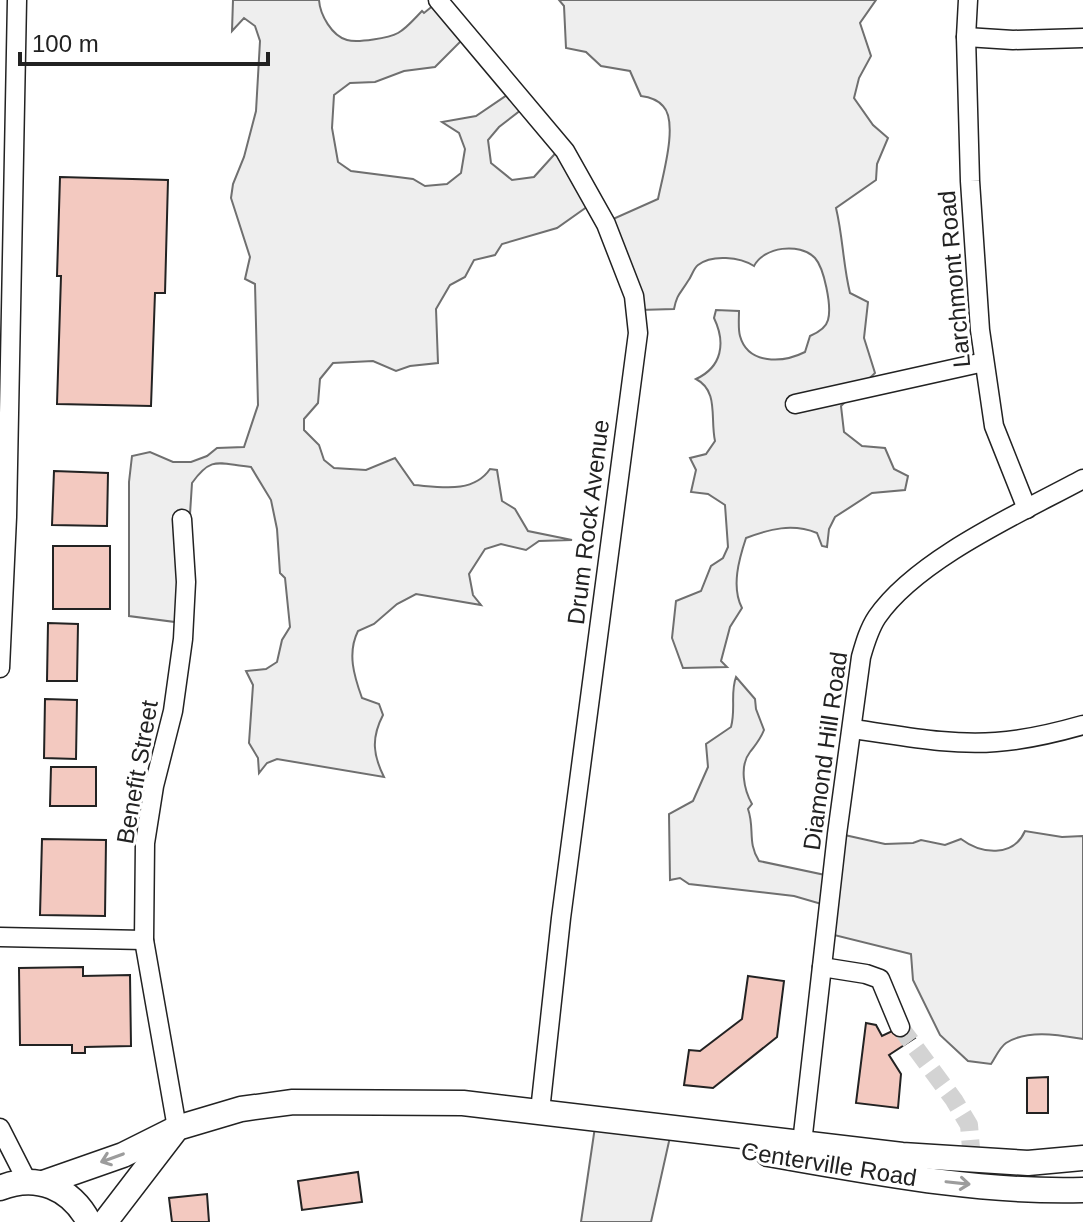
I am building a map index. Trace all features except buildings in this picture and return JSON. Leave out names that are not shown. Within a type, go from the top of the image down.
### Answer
[{"type":"main road","name":"Centerville Road","points":[[0,1188],[35,1182],[123,1155],[177,1128],[241,1109],[293,1102],[421,1101],[578,1116],[801,1151],[910,1177],[990,1187],[1083,1190]]},
{"type":"main road","points":[[105,1222],[177,1128]]},
{"type":"main road","name":"Centerville Road","points":[[801,1151],[1028,1163],[1083,1158]]},
{"type":"main road","points":[[35,1182],[64,1191],[81,1206],[89,1222]]},
{"type":"street","points":[[0,668],[7,517],[5,355],[17,0]]},
{"type":"street","name":"Drum Rock Avenue","points":[[438,0],[565,151],[606,224],[634,296],[638,333],[561,918],[540,1111]]},
{"type":"street","name":"Larchmont Road","points":[[968,0],[966,37],[970,181],[980,330],[994,426],[1027,509]]},
{"type":"street","points":[[966,37],[1013,40],[1083,38]]},
{"type":"street","points":[[795,404],[984,362]]},
{"type":"street","name":"Diamond Hill Road","points":[[801,1151],[861,657],[867,635],[893,596],[941,557],[1083,479]]},
{"type":"street","name":"Benefit Street","points":[[177,1128],[144,940],[145,843],[154,786],[173,711],[183,639],[186,582],[182,519]]},
{"type":"street","points":[[852,729],[911,737],[995,742],[1083,725]]},
{"type":"street","points":[[0,937],[144,940]]},
{"type":"street","points":[[822,967],[880,979],[900,1027]]},
{"type":"street","points":[[0,1128],[35,1182]]},
{"type":"shaded area","points":[[233,0],[319,0],[324,18],[332,30],[342,38],[358,41],[398,33],[422,11],[424,13],[440,0],[466,36],[435,67],[404,71],[375,82],[350,83],[334,95],[332,128],[338,162],[351,171],[413,179],[425,186],[447,184],[461,173],[465,149],[459,133],[442,122],[476,116],[513,91],[526,106],[488,140],[491,163],[512,180],[534,177],[561,147],[591,204],[557,228],[502,244],[495,255],[474,260],[465,277],[450,285],[436,309],[438,363],[396,371],[373,361],[333,363],[320,379],[318,403],[304,419],[304,430],[319,445],[324,460],[334,468],[366,470],[395,458],[414,485],[445,487],[465,486],[483,477],[490,469],[497,470],[502,501],[515,509],[528,531],[572,540],[539,541],[526,550],[501,544],[485,549],[469,574],[473,595],[481,605],[416,594],[397,604],[374,624],[358,631],[352,656],[354,673],[362,698],[379,704],[383,715],[375,746],[384,777],[277,759],[267,763],[259,773],[258,758],[249,743],[253,685],[246,671],[266,669],[277,662],[282,640],[290,627],[271,500],[251,467],[217,463],[205,468],[192,483],[183,623],[129,616],[129,482],[132,456],[150,452],[173,462],[191,462],[217,448],[244,447],[258,405],[255,284],[245,279],[250,257],[231,198],[256,111],[260,41],[255,26],[244,18],[232,31]]},
{"type":"shaded area","points":[[559,0],[876,0],[860,23],[871,56],[859,78],[854,98],[873,125],[888,138],[877,164],[876,180],[836,208],[850,293],[868,302],[864,338],[875,373],[841,406],[844,432],[862,446],[885,448],[894,469],[908,476],[905,490],[872,493],[835,517],[829,529],[827,547],[822,546],[817,533],[799,528],[772,530],[746,538],[737,582],[742,608],[730,627],[721,661],[727,667],[683,668],[672,638],[676,601],[701,591],[711,566],[723,558],[728,547],[725,505],[708,494],[691,492],[696,470],[690,458],[706,454],[715,441],[711,398],[696,379],[711,368],[719,353],[720,336],[714,318],[716,310],[739,311],[740,336],[750,352],[758,357],[787,358],[805,352],[810,336],[823,328],[828,320],[824,278],[815,258],[791,248],[766,254],[754,266],[734,259],[711,259],[695,268],[674,309],[639,310],[604,223],[658,199],[670,137],[668,114],[658,102],[641,96],[630,71],[601,66],[586,52],[566,48],[564,6]]},
{"type":"shaded area","points":[[736,677],[755,699],[764,730],[747,758],[744,771],[752,804],[748,809],[752,841],[759,861],[830,876],[840,834],[885,844],[921,840],[945,845],[961,839],[978,848],[996,851],[1013,846],[1025,831],[1062,837],[1083,836],[1083,1039],[1044,1034],[1024,1036],[1004,1045],[991,1064],[968,1061],[940,1035],[913,980],[911,954],[826,933],[825,905],[794,896],[689,884],[680,878],[670,880],[669,814],[693,801],[708,767],[706,744],[731,727]]},
{"type":"shaded area","points":[[596,1120],[670,1137],[651,1222],[581,1222]]},
{"type":"tunnel","points":[[900,1027],[969,1125],[972,1160]]}]
